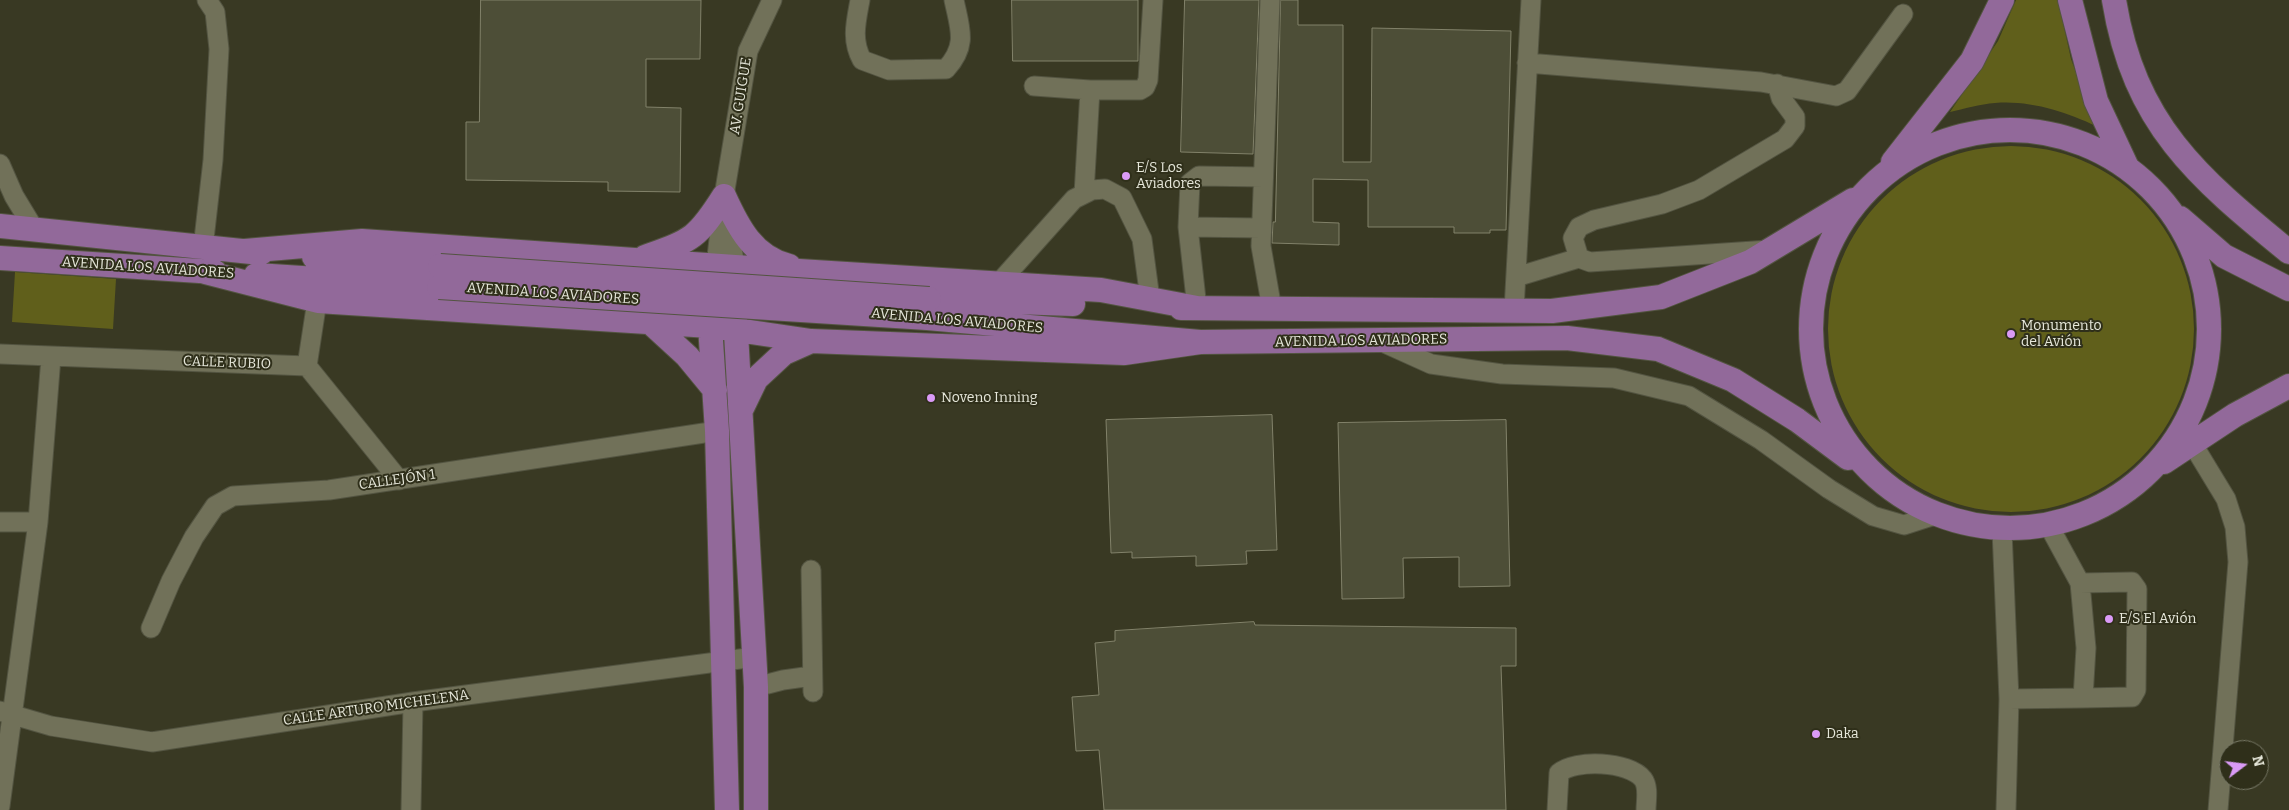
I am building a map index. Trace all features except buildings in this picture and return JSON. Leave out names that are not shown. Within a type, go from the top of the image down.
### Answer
[{"type":"main road","points":[[2002,0],[1972,61],[1888,169],[1857,198],[1825,251],[1810,311],[1814,373],[1837,431],[1877,479],[1935,515],[2002,530],[2049,526],[2107,505],[2156,467],[2192,443],[2235,415],[2289,386]]},
{"type":"main road","points":[[2070,0],[2096,102],[2126,165]]},
{"type":"main road","points":[[2114,0],[2117,20],[2134,74],[2159,126],[2194,169],[2230,204],[2289,252]]},
{"type":"main road","points":[[1888,169],[1944,138],[2006,127],[2069,137],[2126,165],[2150,186],[2171,210],[2224,256],[2289,289]]},
{"type":"main road","points":[[634,261],[686,242],[705,227],[724,196]]},
{"type":"main road","points":[[724,196],[739,228],[760,253],[776,263],[810,272]]},
{"type":"main road","name":"AVENIDA LOS AVIADORES","points":[[928,308],[1552,311],[1661,297],[1750,262],[1857,198]]},
{"type":"main road","points":[[2156,467],[2194,409],[2210,341],[2202,273],[2171,210]]},
{"type":"main road","name":"AVENIDA LOS AVIADORES","points":[[0,226],[245,251],[439,276],[928,308],[1200,342],[1566,338],[1658,349],[1733,380],[1797,420],[1877,479]]},
{"type":"main road","points":[[245,251],[362,241],[634,261],[1101,290],[1197,308]]},
{"type":"main road","name":"AVENIDA LOS AVIADORES","points":[[0,258],[201,272],[319,290],[439,276]]},
{"type":"main road","points":[[726,266],[710,326],[717,431],[727,810]]},
{"type":"main road","points":[[726,266],[735,330],[742,408],[755,657],[756,810]]},
{"type":"main road","points":[[319,290],[710,326],[811,341],[1124,352],[1200,342]]},
{"type":"main road","points":[[651,322],[687,356],[714,390]]},
{"type":"main road","points":[[742,408],[756,379],[784,353],[811,341]]},
{"type":"street","points":[[203,248],[213,160],[219,49],[215,12],[207,0]]},
{"type":"street","name":"AV. GUIGUE","points":[[726,266],[724,196],[748,51],[772,0]]},
{"type":"street","points":[[860,0],[854,33],[855,48],[862,60],[889,70],[946,70],[956,58],[962,41],[954,0]]},
{"type":"street","points":[[1034,86],[1090,90],[1140,90],[1145,87],[1148,80],[1153,0]]},
{"type":"street","points":[[1270,0],[1261,246],[1272,309]]},
{"type":"street","points":[[1514,310],[1531,0]]},
{"type":"street","points":[[1527,63],[1777,84],[1824,96],[1836,96],[1847,91],[1903,14]]},
{"type":"street","points":[[1579,258],[1573,238],[1579,227],[1594,220],[1662,204],[1699,190],[1786,139],[1795,126],[1795,117],[1781,98],[1777,84]]},
{"type":"street","points":[[1084,194],[1090,90]]},
{"type":"street","points":[[0,164],[7,196],[34,229]]},
{"type":"street","points":[[1197,308],[1188,227],[1190,184],[1194,178],[1199,176],[1263,176]]},
{"type":"street","points":[[998,284],[1074,199],[1092,190],[1105,188],[1122,198],[1142,239],[1150,299]]},
{"type":"street","points":[[1188,227],[1261,228]]},
{"type":"street","points":[[1516,276],[1579,258],[1590,262],[1771,250]]},
{"type":"street","points":[[319,290],[307,366],[398,480]]},
{"type":"street","points":[[1379,340],[1431,364],[1502,374],[1614,378],[1689,396],[1761,440],[1829,489],[1873,516],[1904,525],[1935,515]]},
{"type":"street","name":"CALLE RUBIO","points":[[0,354],[307,366]]},
{"type":"street","points":[[0,806],[6,713],[38,522],[51,357]]},
{"type":"street","name":"CALLEJÓN 1","points":[[151,628],[171,581],[215,506],[233,496],[329,490],[717,431]]},
{"type":"street","points":[[2192,443],[2226,499],[2235,527],[2238,562],[2218,810]]},
{"type":"street","points":[[0,522],[38,522]]},
{"type":"street","points":[[2049,526],[2080,583],[2086,648],[2084,698]]},
{"type":"street","points":[[2002,530],[2008,699],[2006,810]]},
{"type":"street","points":[[756,687],[813,684],[811,570]]},
{"type":"street","points":[[2008,699],[2132,698],[2136,690],[2137,589],[2132,582],[2124,581],[2080,583]]},
{"type":"street","name":"CALLE ARTURO MICHELENA","points":[[6,713],[51,726],[152,742],[413,702],[755,657]]},
{"type":"street","points":[[411,810],[413,702]]},
{"type":"street","points":[[1558,810],[1558,773],[1566,767],[1606,763],[1635,772],[1643,779],[1646,786],[1646,810]]},
{"type":"shaded area","points":[[2016,0],[2058,0],[2071,59],[2096,126],[2047,108],[2021,103],[1978,105],[1950,112],[1998,41]]},
{"type":"shaded area","points":[[2011,146],[2047,150],[2081,160],[2113,177],[2140,200],[2163,227],[2180,259],[2190,293],[2194,329],[2190,365],[2180,399],[2163,431],[2140,458],[2113,481],[2081,498],[2047,508],[2011,512],[1975,508],[1941,498],[1909,481],[1882,458],[1859,431],[1842,399],[1832,365],[1828,329],[1832,293],[1842,259],[1859,227],[1882,200],[1909,177],[1941,160],[1975,150]]},
{"type":"shaded area","points":[[15,272],[116,279],[113,329],[12,322]]},
{"type":"place","name":"E/S Los Aviadores","points":[[1126,176]]},
{"type":"place","name":"Monumento del Avión","points":[[2011,334]]},
{"type":"place","name":"Noveno Inning","points":[[931,398]]},
{"type":"place","name":"E/S El Avión","points":[[2109,619]]},
{"type":"place","name":"Daka","points":[[1816,734]]}]
